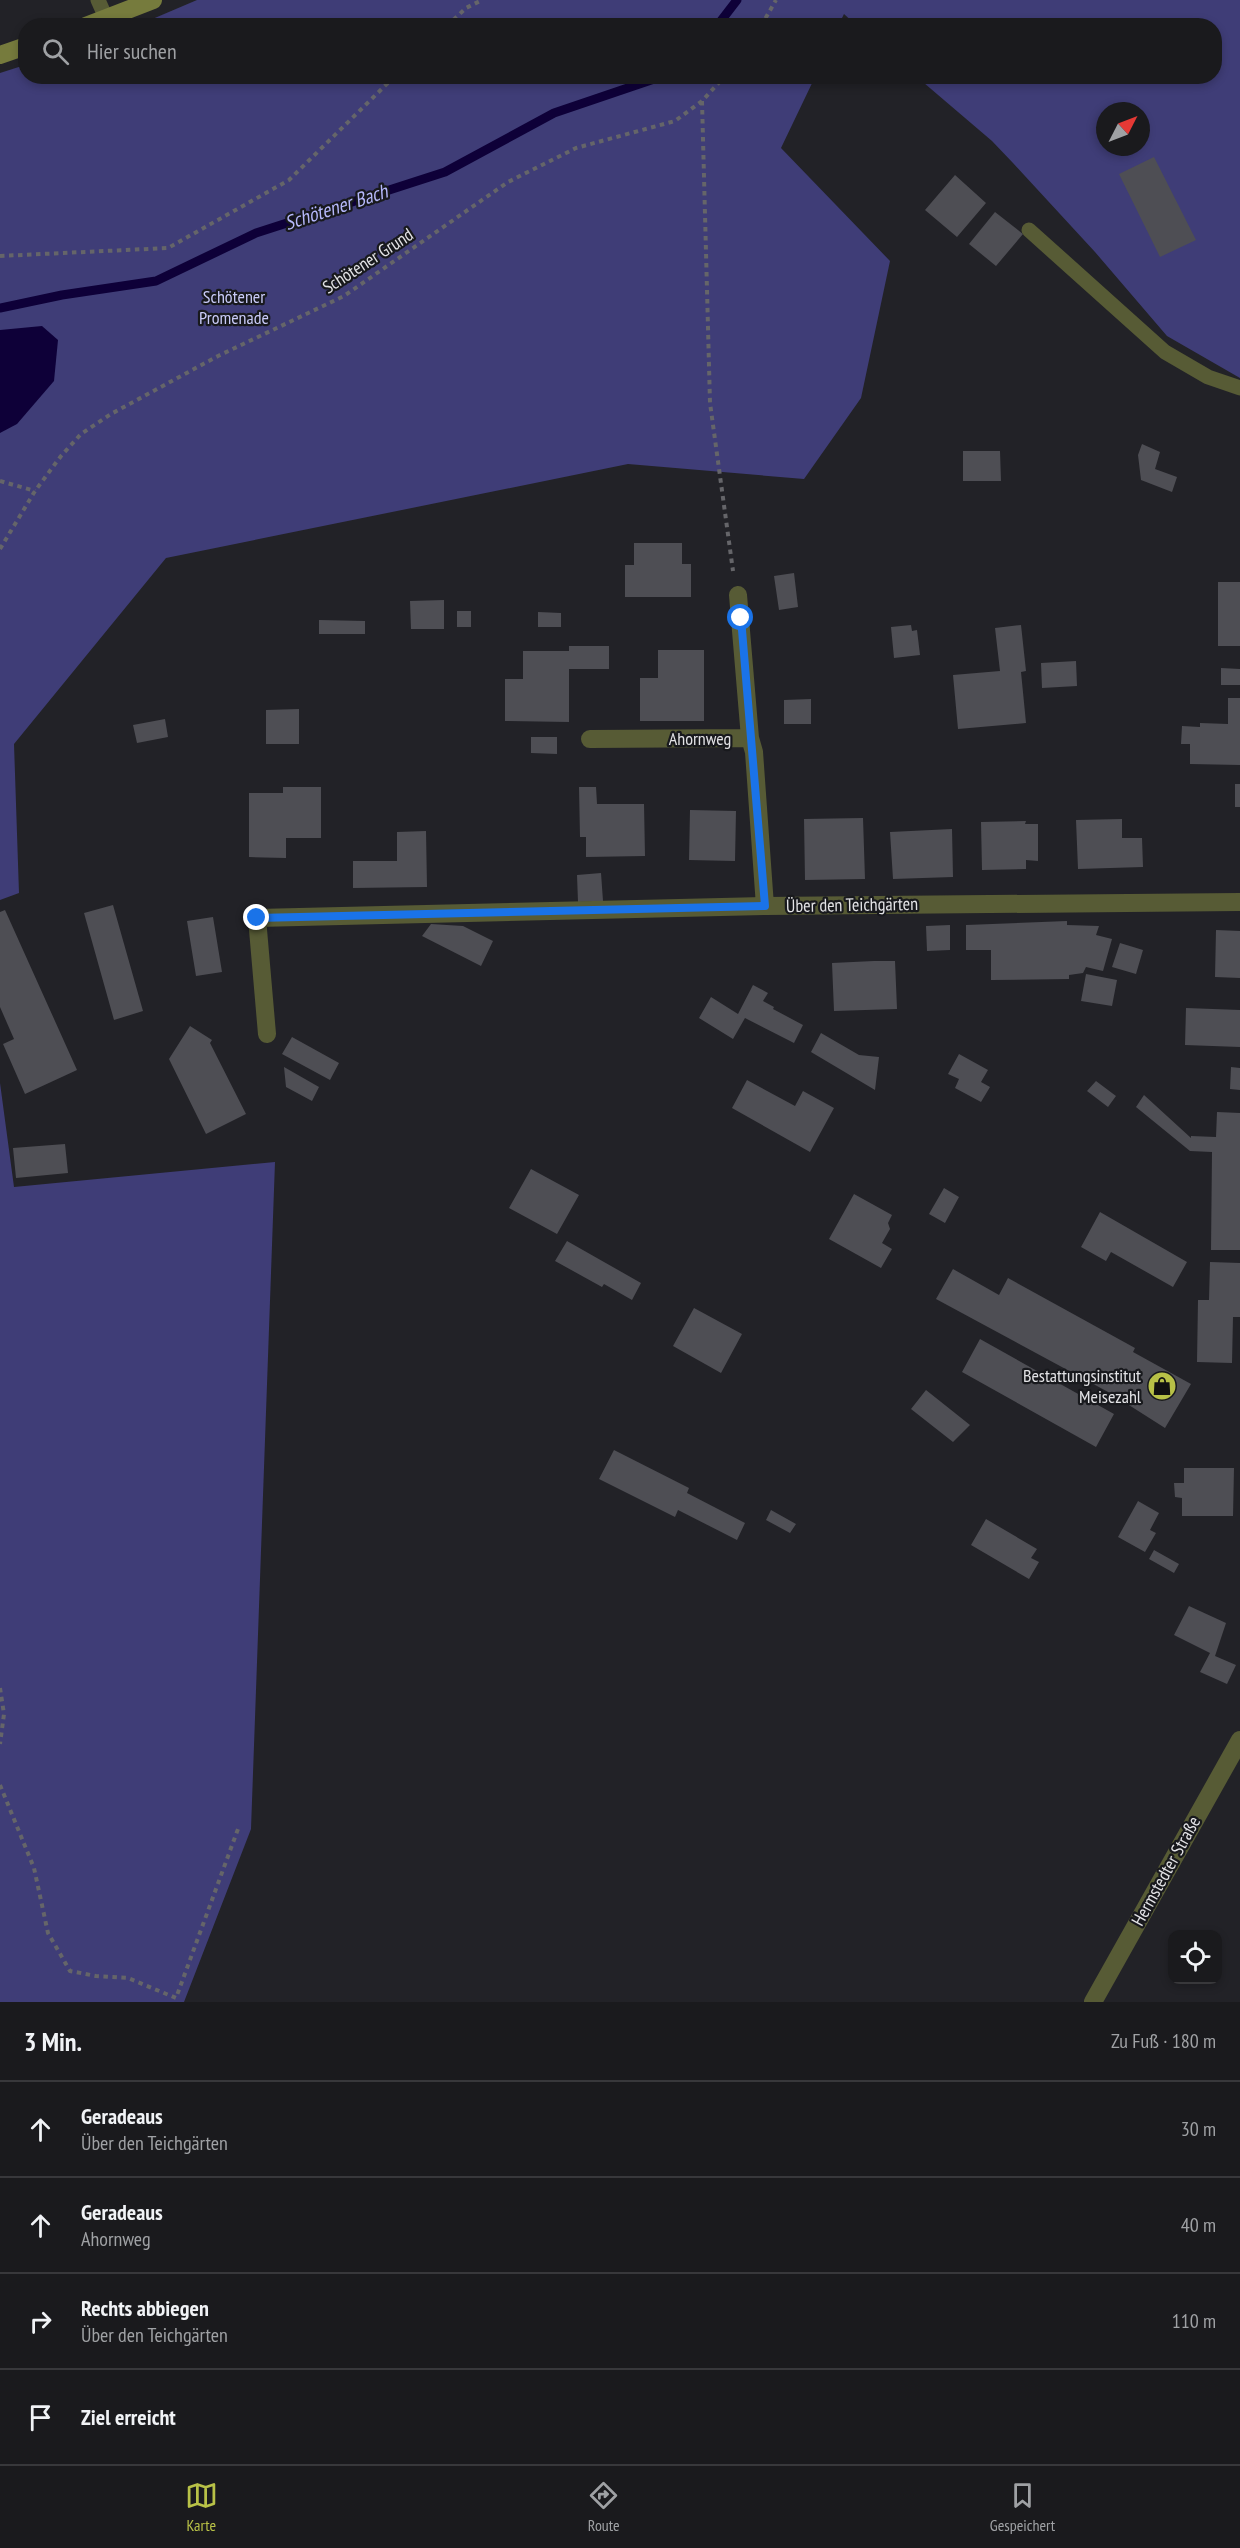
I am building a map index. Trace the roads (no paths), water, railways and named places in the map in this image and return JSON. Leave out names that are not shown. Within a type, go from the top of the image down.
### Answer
[{"type":"street","points":[[106,18],[153,0]]},
{"type":"street","points":[[0,55],[18,49]]},
{"type":"street","points":[[738,595],[750,738]]},
{"type":"street","name":"Ahornweg","points":[[590,739],[750,738],[765,906]]},
{"type":"street","name":"Über den Teichgärten","points":[[267,1034],[257,918],[765,906],[1240,902]]},
{"type":"street","name":"Hermstedter Straße","points":[[1093,2002],[1240,1740]]},
{"type":"lane","points":[[98,0],[106,18]]},
{"type":"lane","points":[[1029,230],[1165,352],[1208,377],[1240,388]]},
{"type":"waterway","name":"Schötener Bach","points":[[723,18],[737,0]]},
{"type":"waterway","name":"Schötener Bach","points":[[0,308],[62,295],[156,281],[256,233],[445,172],[554,113],[639,84]]},
{"type":"place","name":"Bestattungsinstitut Meisezahl","points":[[1162,1386]]},
{"type":"park label","name":"Schötener Promenade","points":[[234,307]]}]
